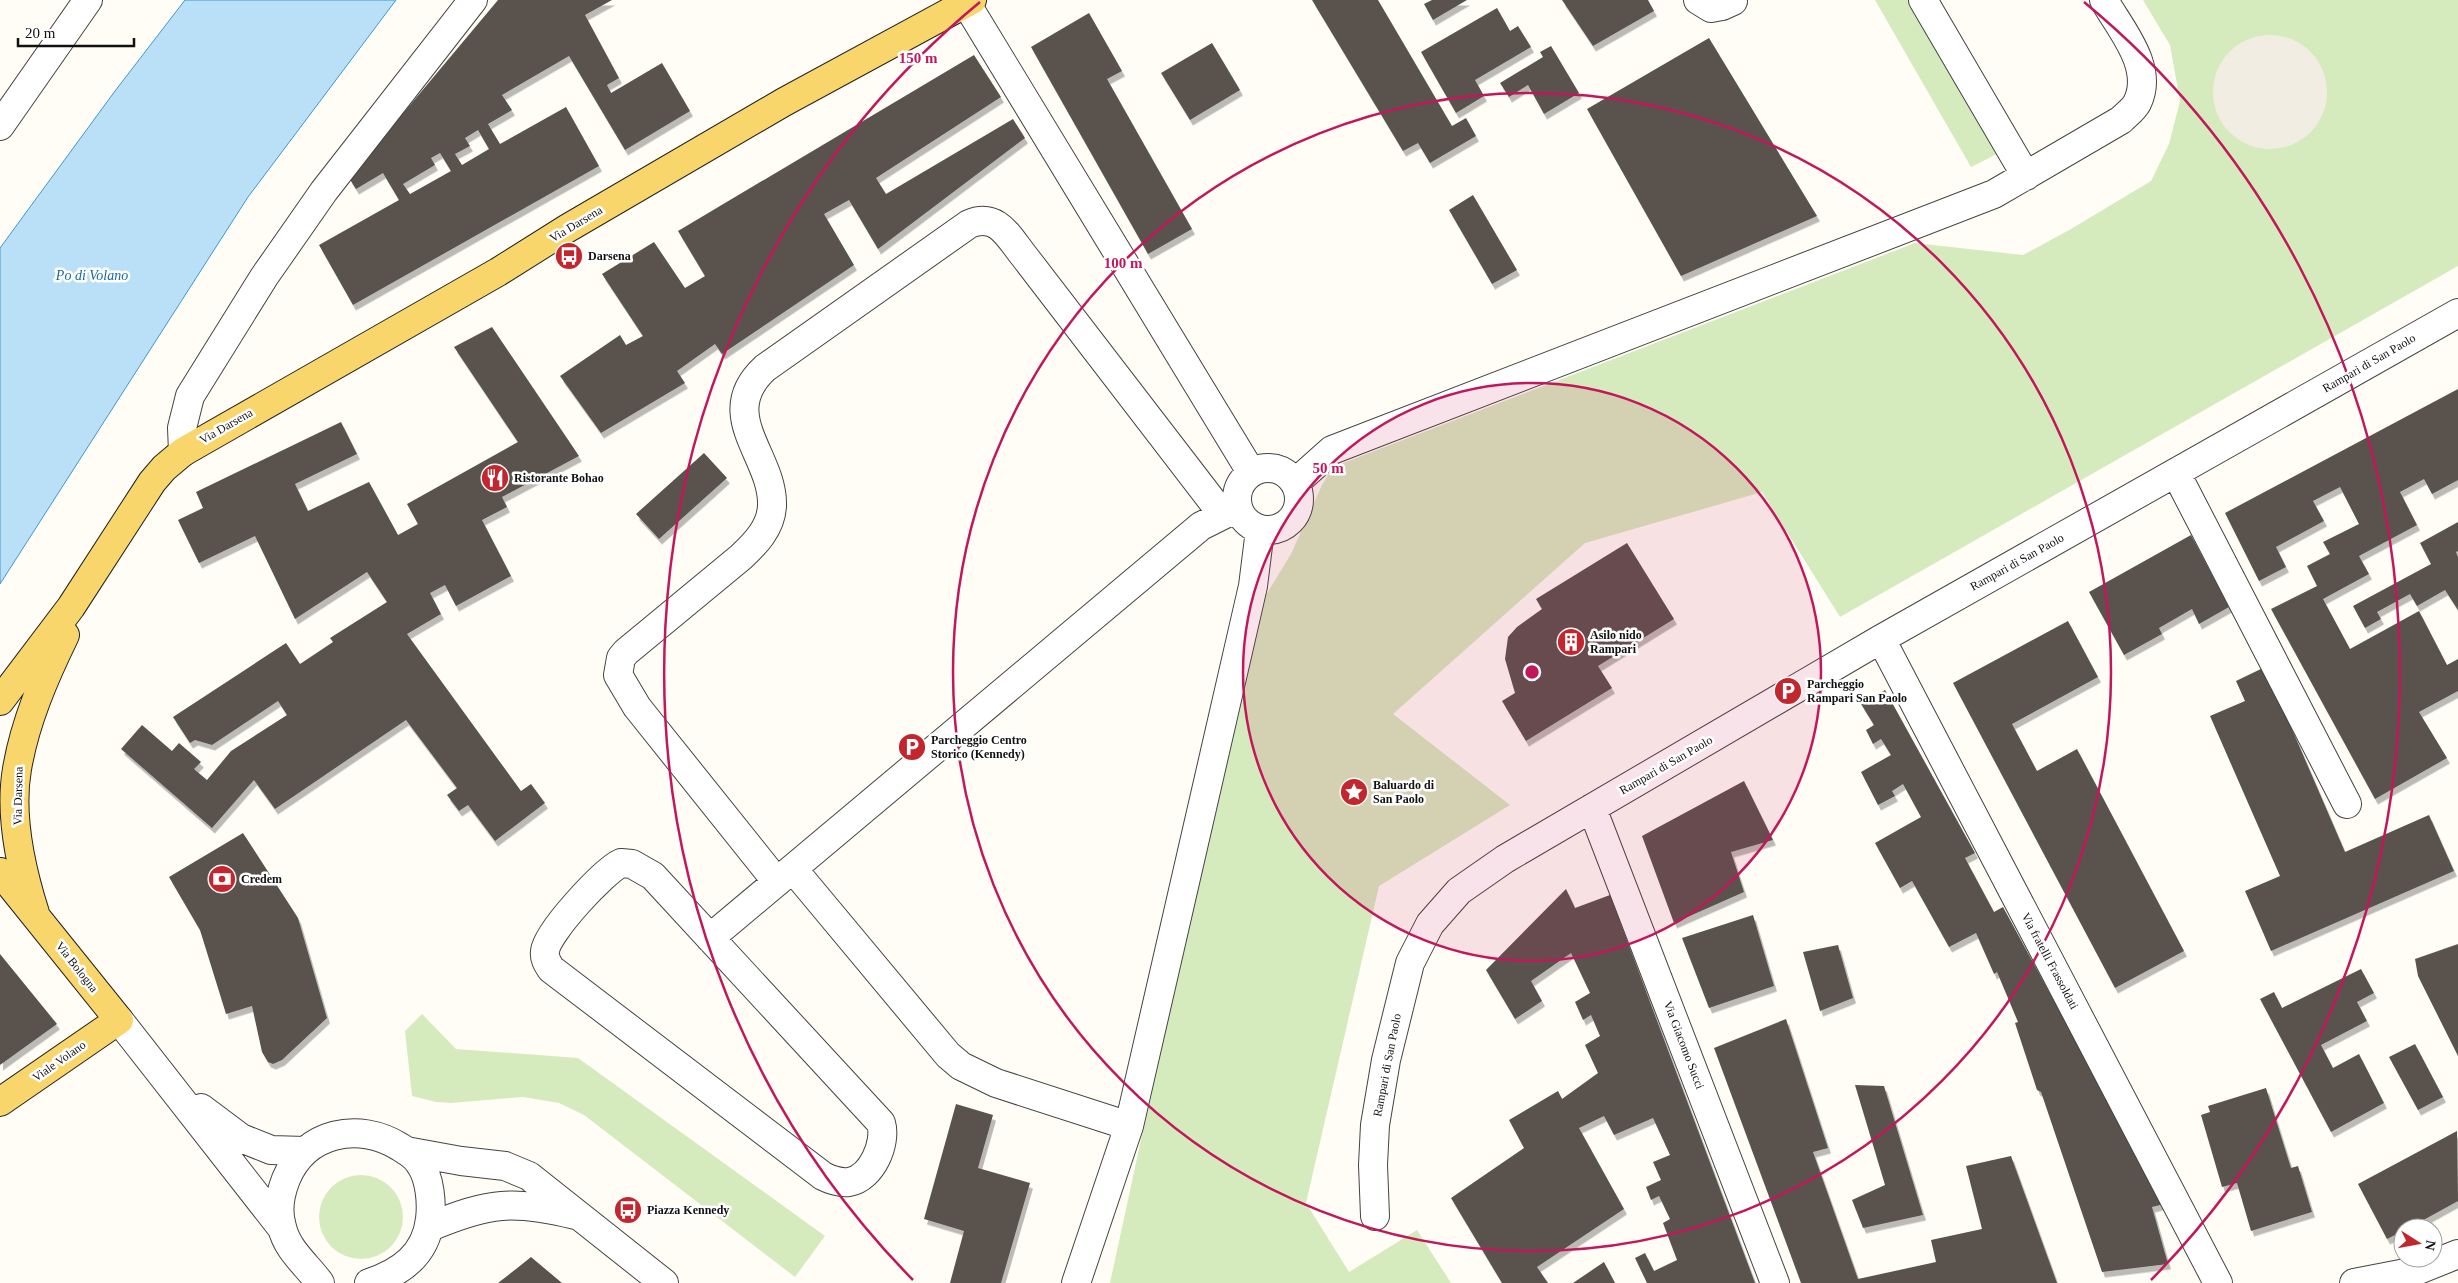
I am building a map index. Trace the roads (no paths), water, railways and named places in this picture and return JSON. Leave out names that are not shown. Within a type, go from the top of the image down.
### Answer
[{"type":"main road","name":"Via Darsena","points":[[0,701],[66,614],[152,482],[164,468],[183,452],[498,272],[576,223],[784,102],[969,2]]},
{"type":"main road","name":"Via Darsena","points":[[35,913],[23,877],[18,849],[16,771],[26,727],[52,661],[110,547]]},
{"type":"main road","name":"Via Bologna","points":[[0,872],[35,913],[119,1020]]},
{"type":"main road","name":"Viale Volano","points":[[0,1102],[119,1020]]},
{"type":"street","points":[[0,126],[88,0]]},
{"type":"street","name":"Via Darsena","points":[[183,452],[182,428],[190,396],[264,277],[336,175],[473,0]]},
{"type":"street","points":[[1698,0],[1710,8],[1722,6],[1733,1]]},
{"type":"street","points":[[1923,0],[2026,176]]},
{"type":"street","points":[[1295,483],[1332,450],[1994,194],[2121,120],[2137,103],[2142,79],[2137,55],[2104,0]]},
{"type":"street","points":[[969,2],[1252,472]]},
{"type":"street","points":[[710,938],[785,875],[1201,526],[1230,512],[1241,484],[1252,472],[1270,468],[1280,470],[1295,483],[1299,493],[1295,515],[1288,523],[1275,530],[1260,530],[1230,512],[1000,227],[992,221],[981,218],[969,224],[754,378],[745,400],[745,413],[749,437],[772,495],[772,508],[768,524],[753,545],[626,652],[618,667],[618,676],[637,707],[785,875],[948,1055],[961,1066],[996,1083],[1129,1126]]},
{"type":"street","name":"Rampari di San Paolo","points":[[1375,1216],[1373,1165],[1375,1125],[1386,1060],[1410,963],[1430,924],[1459,891],[1505,859],[1881,639],[2457,317]]},
{"type":"street","points":[[2176,473],[2347,804]]},
{"type":"street","points":[[1076,1283],[1129,1126],[1253,586],[1260,530]]},
{"type":"street","name":"Via fratelli Frassoldati","points":[[1881,639],[2218,1283]]},
{"type":"street","name":"Via Giacomo Succi","points":[[1592,808],[1775,1283]]},
{"type":"street","points":[[621,864],[632,864],[653,876],[710,938],[858,1094],[881,1123],[884,1132],[883,1143],[870,1167],[855,1180],[836,1182],[823,1176],[569,984],[551,969],[546,960],[545,950],[551,935],[604,874],[621,864]]},
{"type":"street","name":"Via Bologna","points":[[119,1020],[282,1227]]},
{"type":"street","name":"Via Bologna","points":[[152,1063],[212,1118],[241,1138],[271,1150],[305,1152]]},
{"type":"street","name":"Via Bologna","points":[[339,1283],[315,1277],[287,1241],[279,1209],[281,1191],[290,1169],[305,1152],[331,1136],[357,1132],[385,1138],[406,1151],[420,1164],[428,1185],[432,1210],[430,1227],[416,1254],[404,1267],[381,1281]]},
{"type":"street","points":[[406,1151],[461,1161],[505,1166],[529,1176],[576,1216],[664,1283]]},
{"type":"street","points":[[430,1227],[475,1209],[501,1205],[543,1207],[576,1216]]},
{"type":"street","points":[[2354,1283],[2420,1277],[2458,1254]]},
{"type":"water","name":"Po di Volano","points":[[185,0],[396,0],[248,197],[0,584],[0,248],[115,91]]},
{"type":"place","name":"Darsena","points":[[569,256]]},
{"type":"place","name":"Ristorante Bohao","points":[[495,478]]},
{"type":"place","name":"Asilo nido Rampari","points":[[1571,642]]},
{"type":"place","name":"Parcheggio Rampari San Paolo","points":[[1788,691]]},
{"type":"place","name":"Parcheggio Centro Storico (Kennedy)","points":[[912,747]]},
{"type":"place","name":"Baluardo di San Paolo","points":[[1354,792]]},
{"type":"place","name":"Credem","points":[[222,879]]},
{"type":"place","name":"Piazza Kennedy","points":[[628,1210]]}]
